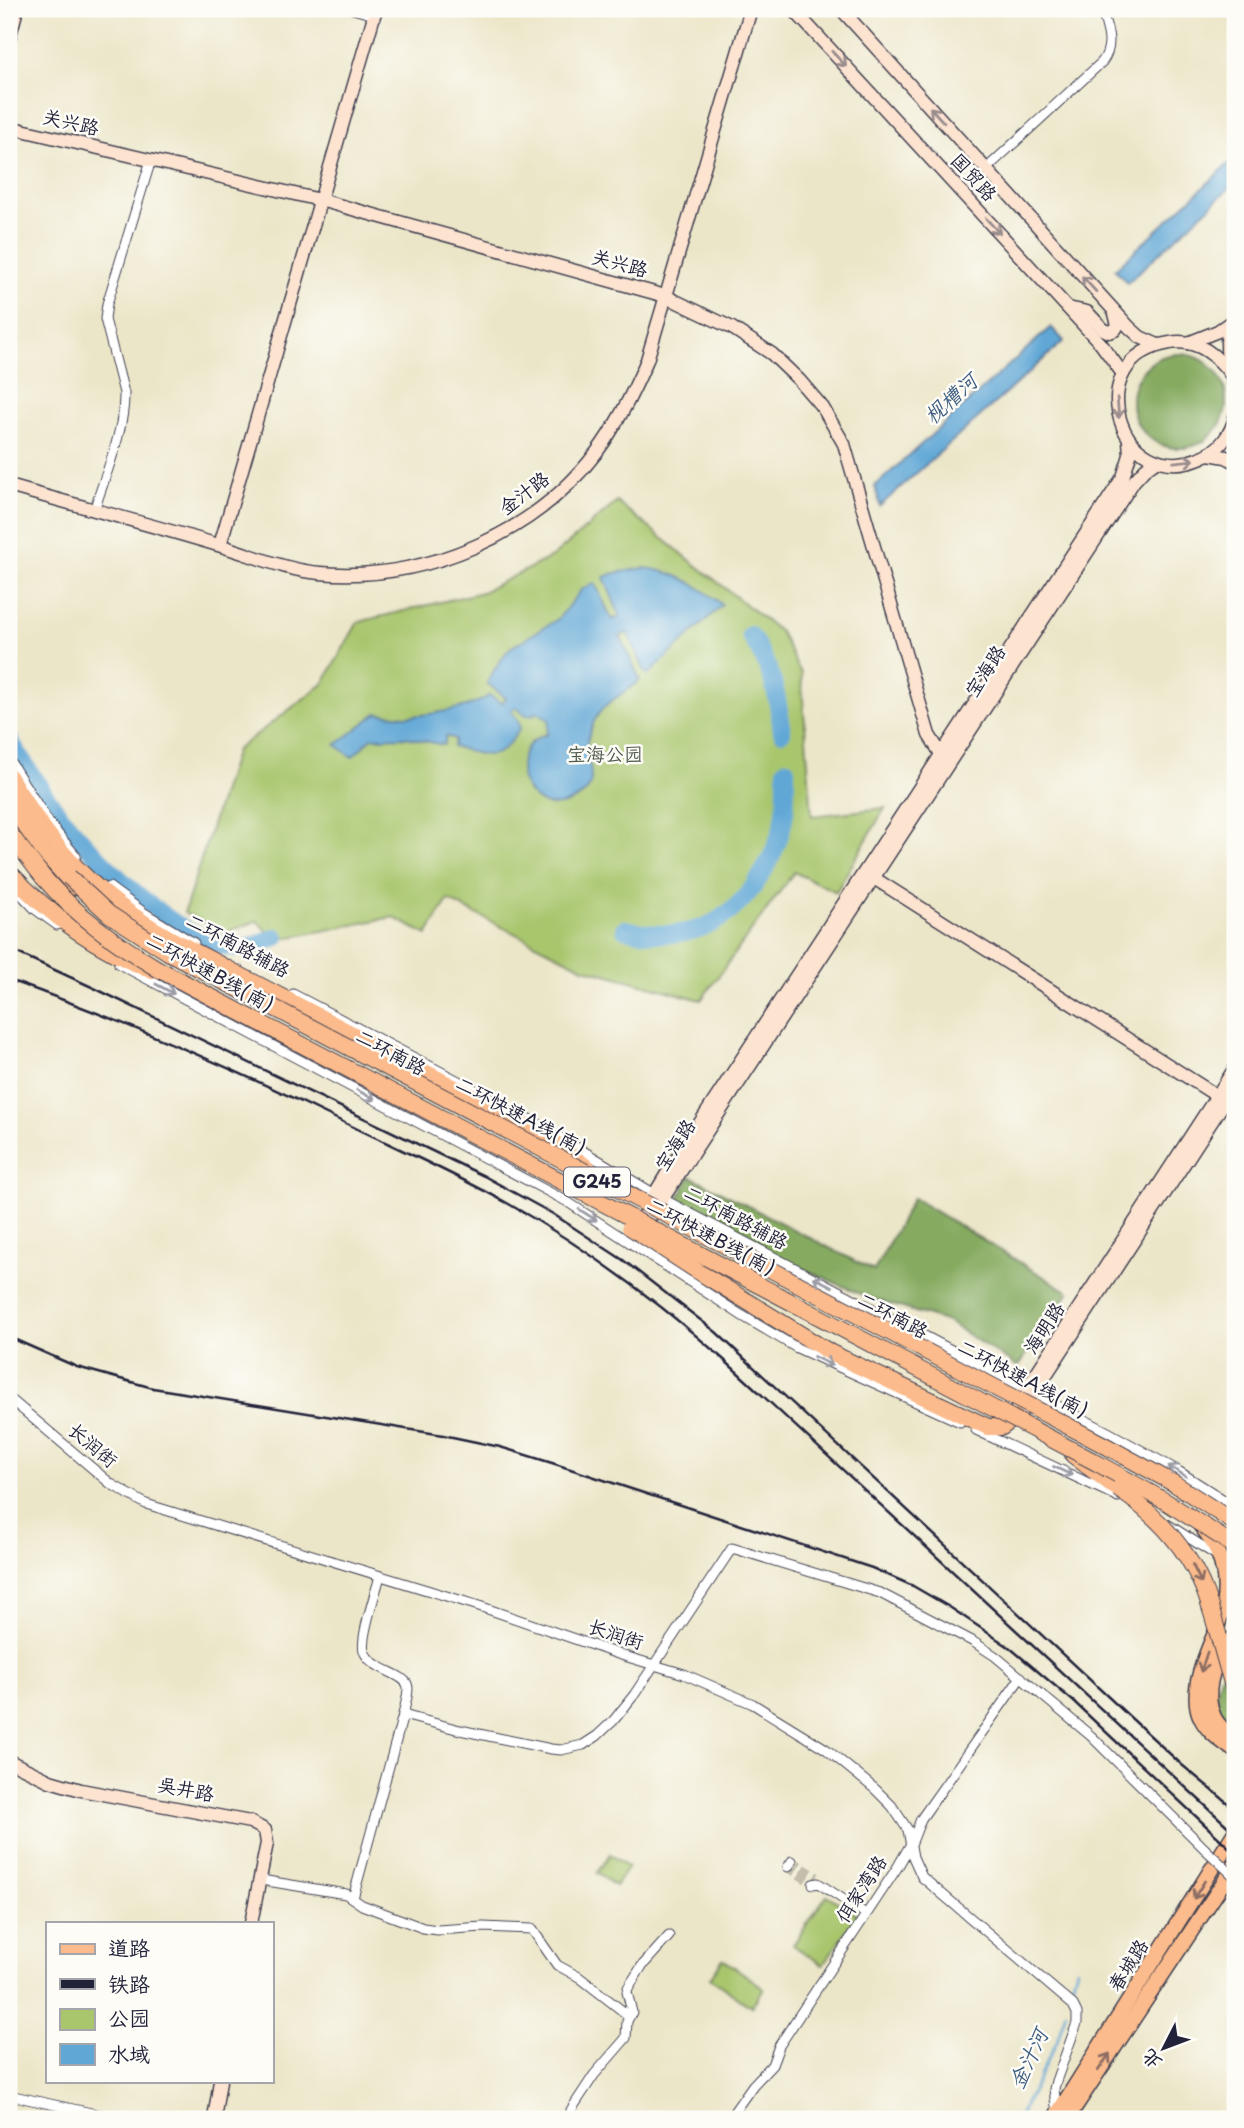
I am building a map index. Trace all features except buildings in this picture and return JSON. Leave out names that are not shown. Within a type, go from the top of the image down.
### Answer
[{"type":"highway","points":[[9,776],[49,838],[70,863],[124,910],[154,929],[520,1122],[555,1143],[619,1191],[653,1207]]},
{"type":"highway","points":[[9,776],[40,842],[69,877]]},
{"type":"highway","name":"二环快速A线(南)","points":[[9,798],[46,851],[69,877],[109,914],[145,939],[1106,1446],[1175,1484],[1235,1524]]},
{"type":"highway","name":"二环快速B线(南)","points":[[9,833],[67,903],[97,929],[158,969],[533,1166],[1021,1413],[1235,1544]]},
{"type":"highway","points":[[11,877],[55,914],[104,949],[216,997]]},
{"type":"highway","points":[[145,939],[179,955],[256,983]]},
{"type":"highway","points":[[533,1166],[581,1194],[679,1260],[848,1362],[992,1428],[1002,1427],[1021,1413],[1055,1443],[1133,1499],[1176,1540],[1205,1591],[1235,1692]]},
{"type":"main road","name":"二环南路","points":[[9,804],[66,879],[107,916],[144,942],[246,998],[653,1207],[1021,1413],[1166,1499],[1235,1544]]},
{"type":"main road","name":"二环南路","points":[[9,833],[44,875],[83,914],[136,953],[216,997],[653,1207]]},
{"type":"main road","name":"二环南路","points":[[1021,1413],[1150,1473],[1235,1524]]},
{"type":"main road","points":[[1166,1499],[1199,1525],[1221,1557],[1225,1576],[1225,1598],[1219,1624],[1199,1676],[1197,1706],[1206,1726],[1235,1751]]},
{"type":"main road","points":[[1235,1636],[1217,1661],[1208,1698],[1216,1720],[1235,1737]]},
{"type":"main road","name":"春城路","points":[[1066,2117],[1073,2068],[1235,1832]]},
{"type":"main road","name":"春城路","points":[[1066,2117],[1235,1865]]},
{"type":"street","points":[[9,39],[18,9]]},
{"type":"street","points":[[220,545],[375,12],[353,9]]},
{"type":"street","name":"金汁路","points":[[9,486],[220,545],[286,568],[321,573],[352,574],[419,564],[451,555],[505,532],[565,487],[596,454],[632,396],[647,360],[751,9]]},
{"type":"street","name":"国贸路","points":[[793,9],[1101,344],[1123,374]]},
{"type":"street","name":"国贸路","points":[[841,9],[1114,310],[1140,337],[1158,345]]},
{"type":"street","points":[[986,169],[1109,53],[1108,33],[1101,9]]},
{"type":"street","name":"关兴路","points":[[9,127],[320,200],[665,296],[732,328],[772,354],[815,399],[844,444],[929,735],[944,759]]},
{"type":"street","points":[[94,511],[125,405],[105,319],[107,304],[151,160]]},
{"type":"street","points":[[1068,308],[1087,312],[1109,332],[1115,330],[1118,325],[1114,310]]},
{"type":"street","points":[[1187,343],[1218,331],[1233,318]]},
{"type":"street","points":[[1233,318],[1227,337],[1233,382]]},
{"type":"street","points":[[1233,382],[1222,362],[1209,351],[1187,343],[1158,345],[1143,352],[1123,374],[1117,391],[1116,408],[1120,425],[1129,440],[1144,454],[1157,460],[1175,463],[1193,461],[1209,454],[1223,442],[1233,427],[1235,417]]},
{"type":"street","name":"宝海路","points":[[653,1207],[870,875],[1123,477],[1130,455],[1129,440]]},
{"type":"street","points":[[1209,454],[1226,457],[1235,462]]},
{"type":"street","name":"宝海路","points":[[944,759],[1134,481],[1157,460]]},
{"type":"street","name":"二环南路辅路","points":[[9,760],[49,822],[74,853],[98,878],[143,912],[200,946],[528,1118],[653,1207],[1030,1392],[1150,1455],[1235,1507]]},
{"type":"street","points":[[870,875],[1221,1099]]},
{"type":"street","points":[[11,877],[35,909],[92,948],[175,995],[541,1187],[797,1348],[1129,1502],[1235,1567]]},
{"type":"street","name":"海明路","points":[[1021,1413],[1030,1392],[1221,1099],[1235,1068]]},
{"type":"street","name":"海明路","points":[[1221,1099],[1235,1086]]},
{"type":"street","points":[[632,1243],[653,1207]]},
{"type":"street","name":"长润街","points":[[9,1398],[111,1484],[146,1504],[479,1606],[621,1656],[692,1676],[753,1704],[826,1749],[892,1806],[908,1830],[913,1857],[922,1877],[1073,2005],[1077,2014],[1073,2068],[1054,2089],[1066,2117]]},
{"type":"street","points":[[999,1441],[1021,1413]]},
{"type":"street","points":[[403,1715],[551,1749],[573,1748],[593,1739],[614,1720],[634,1695],[732,1548],[880,1593],[972,1641],[995,1656],[1101,1745],[1235,1877]]},
{"type":"street","points":[[353,1898],[403,1715],[408,1687],[403,1678],[374,1665],[364,1650],[363,1642],[380,1576]]},
{"type":"street","name":"佴家湾路","points":[[729,2119],[772,2064],[779,2046],[897,1868],[912,1842],[920,1819],[1020,1677]]},
{"type":"street","name":"吴井路","points":[[9,1761],[50,1781],[81,1790],[260,1825],[265,1830],[267,1843],[251,1922]]},
{"type":"street","points":[[261,1880],[346,1894],[362,1905],[423,1928],[532,1929],[557,1965],[579,1977],[629,2016]]},
{"type":"street","points":[[816,1881],[866,1914]]},
{"type":"street","points":[[571,2110],[594,2075],[626,2038],[632,2012],[628,1988],[642,1966],[669,1936]]},
{"type":"street","points":[[214,2119],[220,2082]]},
{"type":"street","points":[[9,2095],[105,2116],[104,2119]]},
{"type":"green space","points":[[1179,354],[1197,357],[1212,368],[1223,383],[1226,401],[1223,419],[1212,434],[1197,445],[1179,448],[1161,445],[1146,434],[1135,419],[1132,401],[1135,383],[1146,368],[1161,357]]},
{"type":"green space","name":"宝海公园","points":[[617,502],[780,632],[801,673],[812,816],[885,808],[836,892],[794,872],[701,1000],[584,968],[448,900],[427,935],[393,917],[276,940],[257,921],[225,933],[184,913],[236,750],[323,684],[358,622],[482,592],[552,557]]},
{"type":"green space","points":[[690,1176],[874,1271],[913,1198],[1069,1292],[1018,1367],[948,1322],[867,1297],[768,1253],[678,1199]]},
{"type":"green space","points":[[1235,1649],[1235,1729],[1225,1721],[1219,1711],[1217,1691],[1224,1669]]},
{"type":"green space","points":[[610,1854],[628,1867],[615,1886],[597,1873]]},
{"type":"green space","points":[[827,1895],[857,1915],[823,1965],[793,1945]]},
{"type":"green space","points":[[723,1959],[764,1988],[751,2007],[710,1978]]},
{"type":"water","points":[[1235,158],[1235,183],[1127,283],[1115,269]]},
{"type":"water","points":[[1051,327],[1064,341],[880,506],[875,486]]},
{"type":"water","points":[[644,568],[666,572],[686,580],[722,605],[648,675],[628,633],[620,636],[640,680],[605,706],[595,720],[587,743],[591,783],[581,796],[570,802],[554,805],[540,802],[530,793],[523,781],[521,767],[524,753],[532,742],[547,734],[549,720],[538,712],[526,715],[516,707],[511,711],[520,728],[505,748],[492,755],[453,747],[455,739],[446,736],[444,745],[406,737],[372,738],[352,757],[336,745],[377,713],[410,716],[428,714],[464,707],[489,695],[502,703],[506,698],[487,683],[510,648],[558,619],[582,589],[595,583],[612,620],[620,617],[604,577]]},
{"type":"waterway","points":[[750,635],[773,681],[782,732]]},
{"type":"waterway","points":[[9,739],[56,810],[90,850],[162,914],[212,943],[235,948],[251,947],[276,937]]},
{"type":"waterway","points":[[625,929],[646,933],[685,932],[702,928],[733,909],[760,877],[776,846],[785,812],[786,769]]},
{"type":"waterway","name":"金汁河","points":[[1072,1986],[1077,1968]]},
{"type":"waterway","name":"金汁河","points":[[1018,2119],[1057,2041],[1066,2011]]},
{"type":"tunnel","points":[[792,1861],[817,1877]]},
{"type":"tunnel","points":[[788,1867],[813,1884]]},
{"type":"railway","points":[[9,949],[484,1176],[553,1214],[623,1260],[716,1332],[1182,1765],[1235,1809]]},
{"type":"railway","points":[[9,980],[137,1029],[304,1103],[487,1192],[591,1255],[645,1294],[722,1358],[1235,1833]]},
{"type":"railway","points":[[9,1337],[77,1367],[153,1388],[443,1435],[500,1447],[872,1568],[913,1586],[1009,1647],[1073,1701],[1235,1853]]},
{"type":"water label","name":"枧槽河","points":[[951,399]]}]
